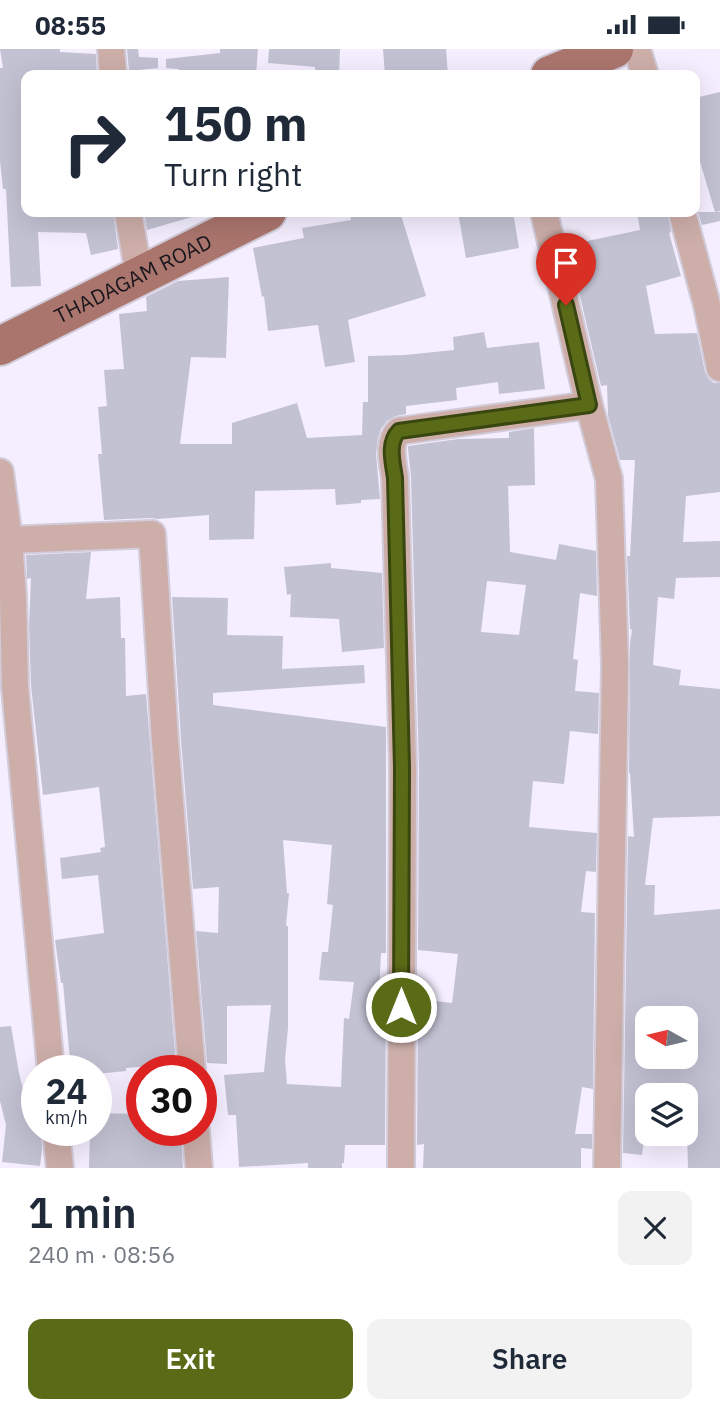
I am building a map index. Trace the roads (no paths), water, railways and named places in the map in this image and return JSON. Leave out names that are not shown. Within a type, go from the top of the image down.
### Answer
[{"type":"main road","points":[[555,65],[614,49]]},
{"type":"main road","name":"THADAGAM ROAD","points":[[0,346],[257,217]]},
{"type":"street","points":[[111,49],[113,70]]},
{"type":"street","points":[[636,49],[643,70]]},
{"type":"street","points":[[129,217],[139,275]]},
{"type":"street","points":[[545,217],[609,479],[615,665],[607,1168]]},
{"type":"street","points":[[683,217],[707,305],[720,368]]},
{"type":"street","points":[[401,1168],[402,768],[392,445],[394,436],[399,431],[589,405]]},
{"type":"street","points":[[0,472],[13,597],[15,687],[50,1055]]},
{"type":"street","points":[[9,540],[152,534],[165,741],[191,1055]]},
{"type":"street","points":[[58,1146],[60,1168]]},
{"type":"street","points":[[197,1146],[199,1168]]}]
